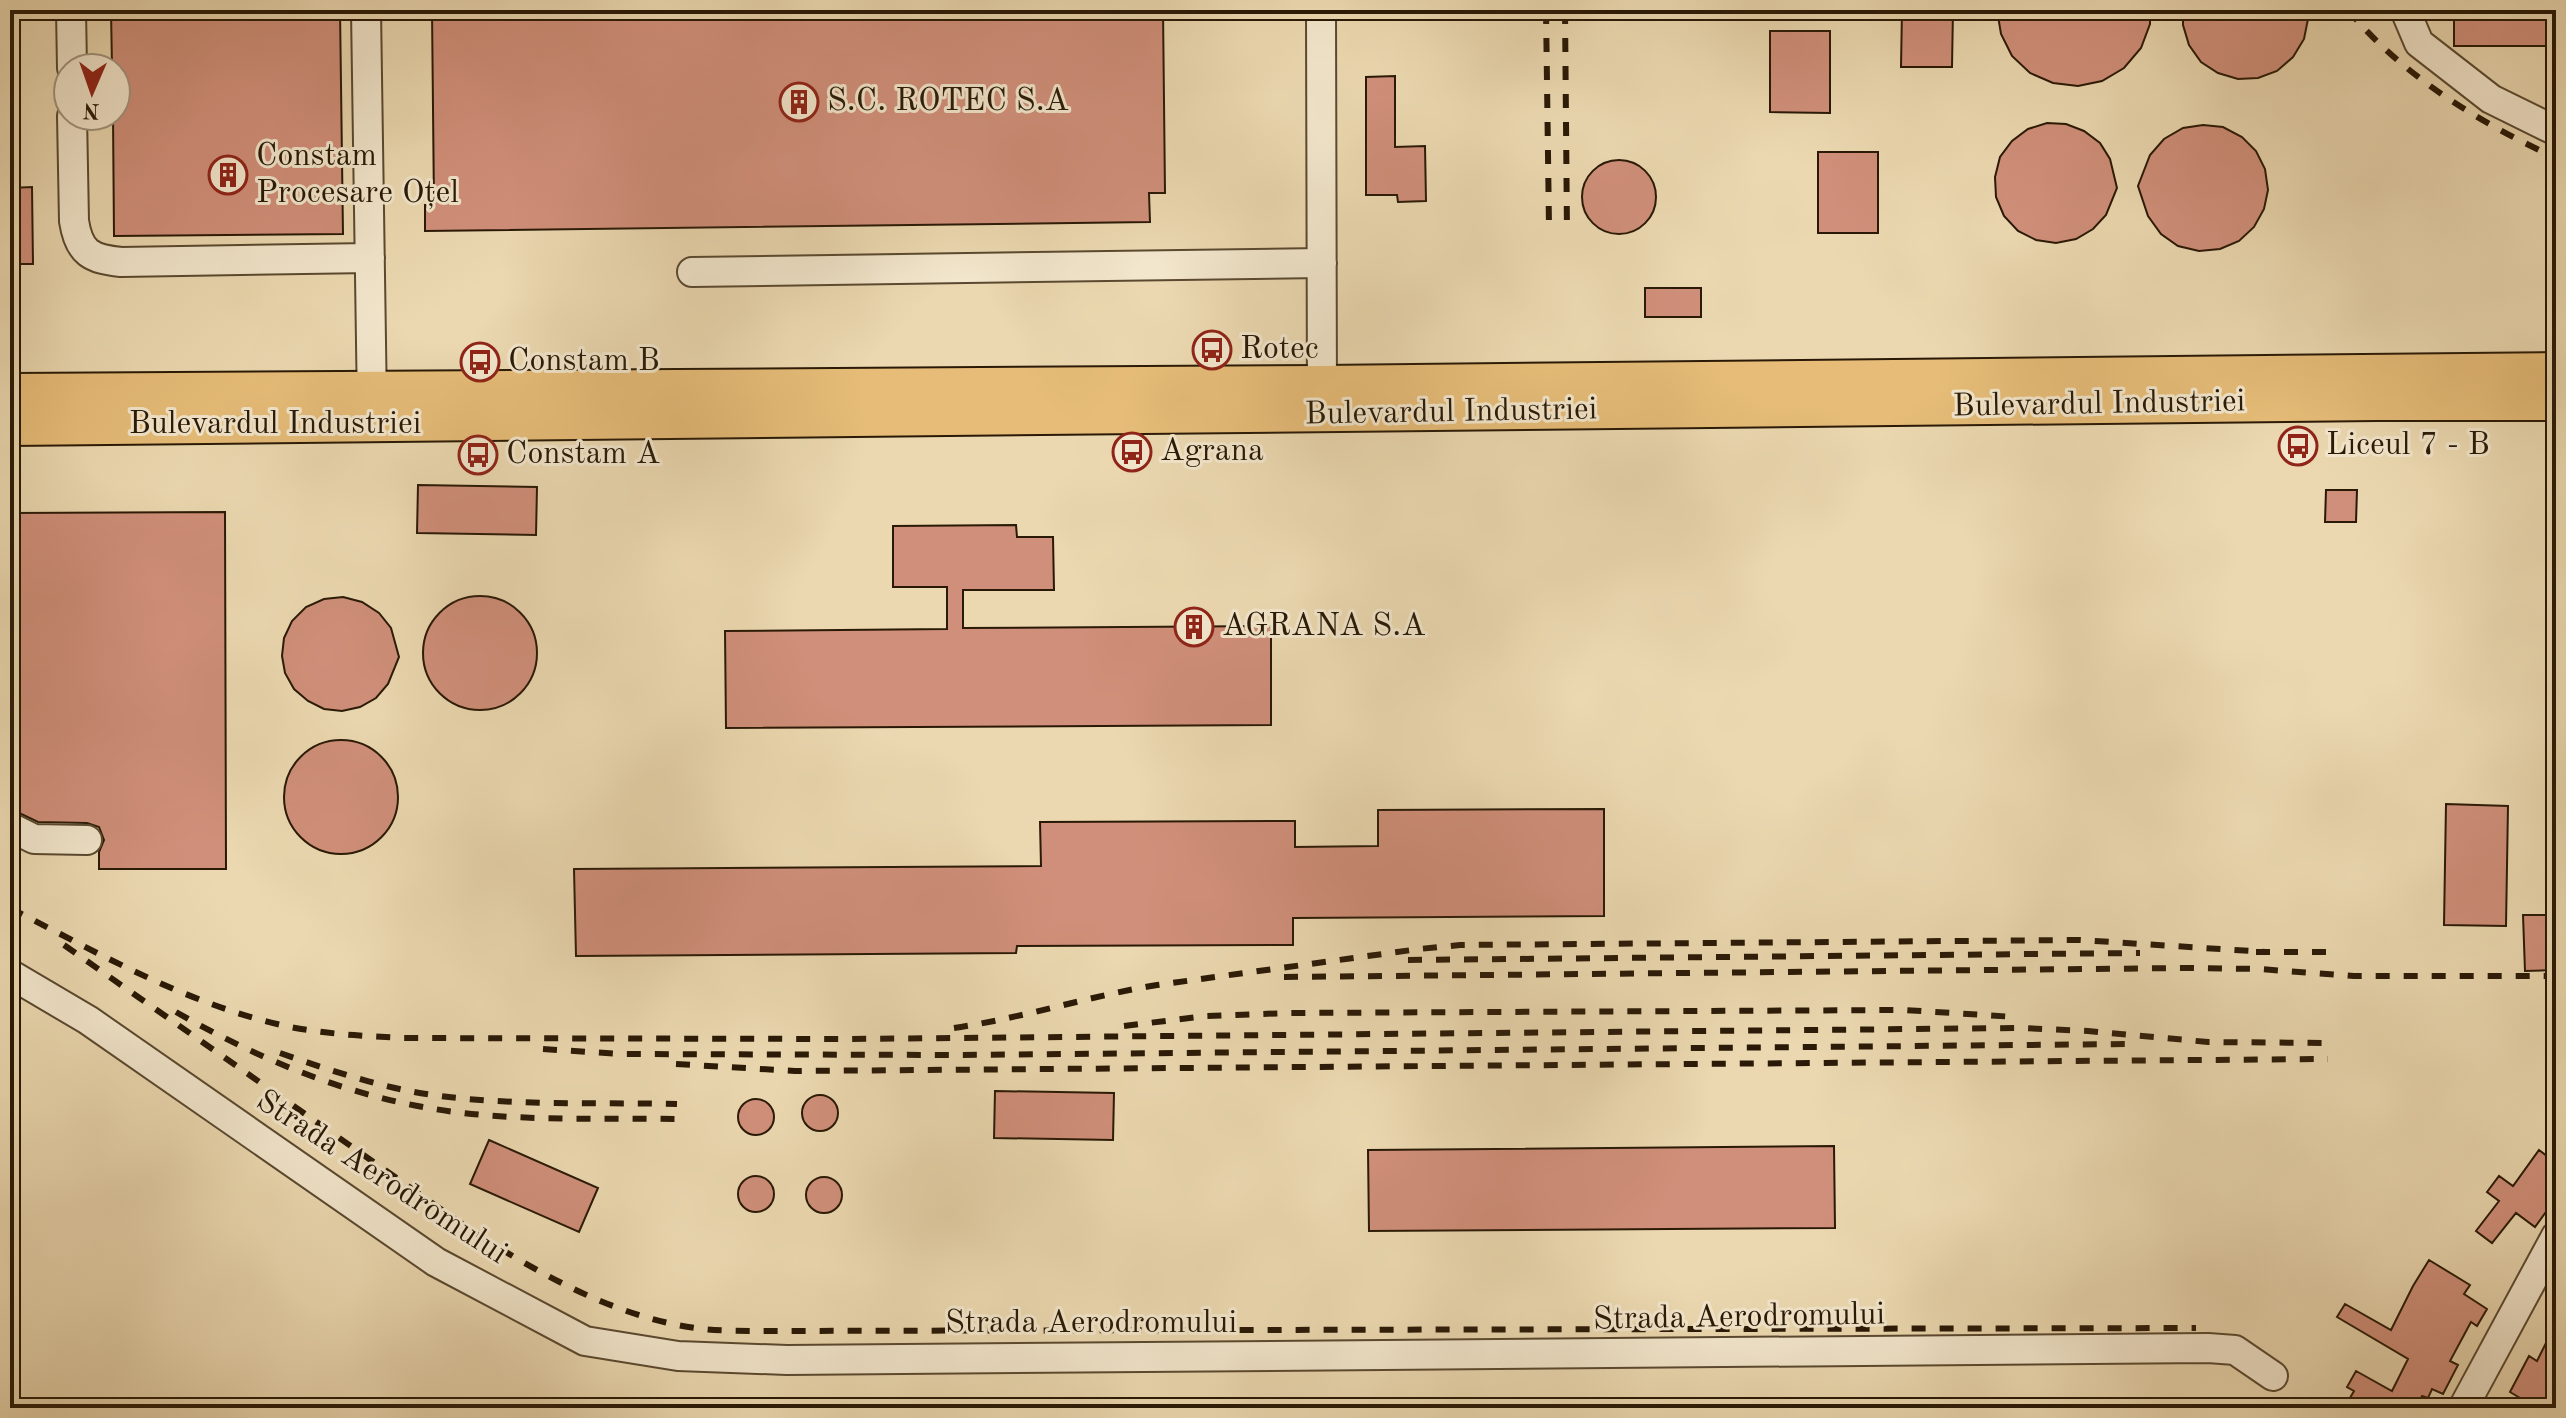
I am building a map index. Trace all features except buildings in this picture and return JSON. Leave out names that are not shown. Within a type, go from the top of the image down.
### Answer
[{"type":"main road","name":"Bulevardul Industriei","points":[[1322,399],[2556,371]]},
{"type":"main road","name":"Bulevardul Industriei","points":[[10,392],[372,408]]},
{"type":"main road","name":"Bulevardul Industriei","points":[[10,427],[372,408],[1322,399],[2556,402]]},
{"type":"street","points":[[71,10],[72,52]]},
{"type":"street","points":[[366,10],[372,408]]},
{"type":"street","points":[[1321,10],[1322,399]]},
{"type":"street","points":[[2405,10],[2419,43],[2491,99],[2556,131]]},
{"type":"street","points":[[72,132],[76,236],[82,248],[92,255],[121,262],[370,258]]},
{"type":"street","points":[[692,272],[1322,263]]},
{"type":"street","points":[[10,827],[34,839],[87,840]]},
{"type":"street","name":"Strada Aerodromului","points":[[10,974],[88,1020],[436,1262],[585,1341],[678,1356],[787,1360],[2208,1348],[2235,1350],[2273,1376]]},
{"type":"street","points":[[2463,1408],[2556,1236]]},
{"type":"railway","points":[[1546,10],[1549,227]]},
{"type":"railway","points":[[1565,10],[1567,234]]},
{"type":"railway","points":[[2348,10],[2393,56],[2443,95],[2498,129],[2556,158]]},
{"type":"railway","points":[[10,908],[142,975],[245,1015],[327,1033],[404,1038],[851,1039],[2021,1028],[2208,1042],[2328,1043]]},
{"type":"railway","points":[[954,1028],[1157,985],[1460,945],[2080,940],[2266,952]]},
{"type":"railway","points":[[64,945],[498,1247],[606,1303],[635,1314],[695,1328],[762,1331],[2196,1328]]},
{"type":"railway","points":[[2256,952],[2328,952]]},
{"type":"railway","points":[[1408,960],[2140,953]]},
{"type":"railway","points":[[1284,977],[2187,968],[2259,969],[2354,976],[2556,976]]},
{"type":"railway","points":[[1124,1026],[1206,1016],[1289,1013],[1904,1010],[2015,1017]]},
{"type":"railway","points":[[176,1012],[244,1048],[314,1077],[424,1107],[490,1116],[677,1119]]},
{"type":"railway","points":[[543,1049],[622,1054],[963,1055],[2127,1044]]},
{"type":"railway","points":[[280,1053],[376,1083],[441,1096],[508,1102],[677,1104]]},
{"type":"railway","points":[[676,1064],[795,1071],[2328,1059]]},
{"type":"place","name":"S.C. ROTEC S.A","points":[[799,102]]},
{"type":"place","name":"Constam Procesare Oțel","points":[[228,175]]},
{"type":"place","name":"Rotec","points":[[1212,350]]},
{"type":"place","name":"Constam B","points":[[480,362]]},
{"type":"place","name":"Liceul 7 - B","points":[[2298,446]]},
{"type":"place","name":"Agrana","points":[[1132,452]]},
{"type":"place","name":"Constam A","points":[[478,455]]},
{"type":"place","name":"AGRANA S.A","points":[[1194,627]]}]
